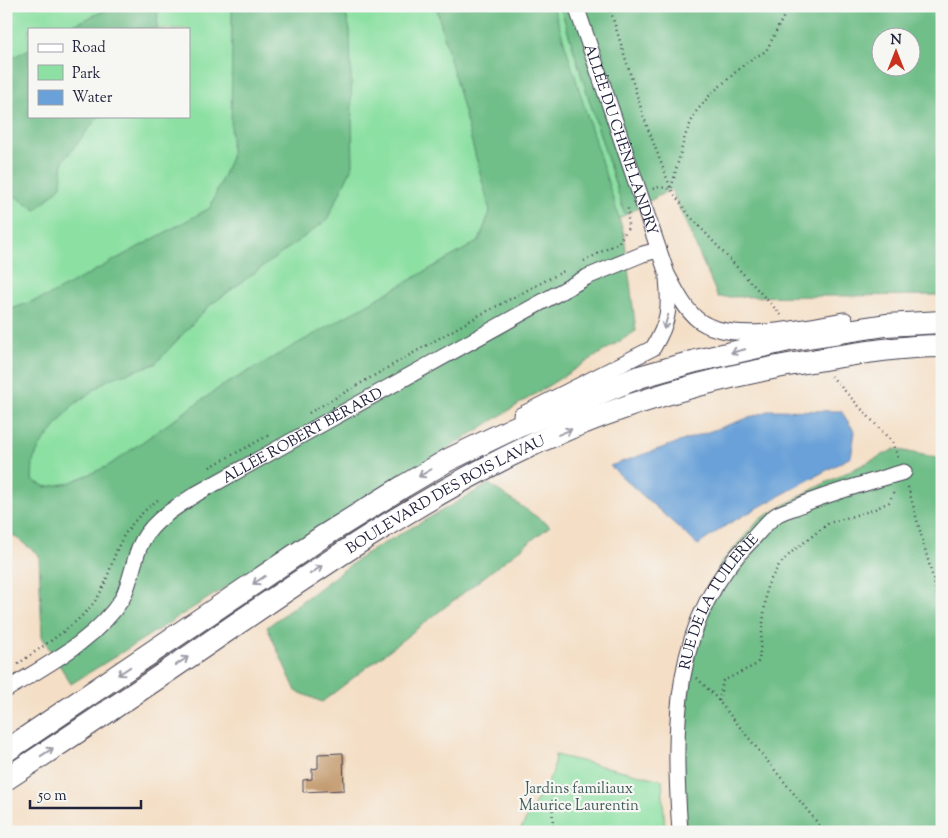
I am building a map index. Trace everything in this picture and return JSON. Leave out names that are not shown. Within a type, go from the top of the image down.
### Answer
[{"type":"main road","name":"BOULEVARD DES BOIS LAVAU","points":[[6,751],[322,537],[448,460],[514,428],[638,377],[790,340],[886,325],[942,322]]},
{"type":"main road","name":"BOULEVARD DES BOIS LAVAU","points":[[6,779],[357,543],[426,500],[513,454],[594,420],[651,399],[758,370],[846,356],[942,346]]},
{"type":"street","name":"ALLÉE DU CHÊNE LANDRY","points":[[576,6],[667,274],[677,294],[698,319],[715,328],[750,333],[846,320],[886,325]]},
{"type":"street","name":"ALLÉE ROBERT BÉRARD","points":[[6,690],[67,652],[103,622],[122,598],[140,546],[158,519],[196,494],[587,277],[643,254],[658,250]]},
{"type":"street","name":"ALLÉE DU CHÊNE LANDRY","points":[[448,460],[480,435],[653,348],[664,331],[669,316],[667,274]]},
{"type":"street","name":"RUE DE LA TUILERIE","points":[[680,832],[676,773],[677,716],[688,651],[705,604],[732,559],[778,515],[826,495],[904,472]]},
{"type":"path","points":[[609,6],[644,118],[671,189],[688,214],[787,322]]},
{"type":"path","points":[[671,189],[685,136],[695,113],[710,95],[741,68],[766,51],[789,6]]},
{"type":"path","points":[[640,194],[659,187],[671,189]]},
{"type":"path","points":[[827,372],[892,442],[904,472],[942,611]]},
{"type":"path","points":[[719,701],[723,681],[757,664],[759,660],[767,586],[779,565],[794,550],[829,523],[872,510],[889,502],[904,472]]},
{"type":"path","points":[[684,673],[702,681],[824,832]]},
{"type":"path","points":[[552,790],[553,832]]},
{"type":"green space","points":[[6,6],[560,6],[625,215],[56,523],[6,524]]},
{"type":"green space","points":[[114,6],[158,6],[157,28],[67,28]]},
{"type":"green space","points":[[232,6],[344,6],[350,30],[353,165],[327,220],[209,306],[155,364],[109,379],[72,406],[40,446],[33,461],[32,480],[46,487],[69,483],[108,466],[219,388],[479,241],[490,211],[436,6],[553,6],[624,234],[636,331],[71,684],[42,637],[39,555],[14,536],[6,533],[6,311],[50,295],[210,208],[231,157]]},
{"type":"green space","points":[[560,6],[942,6],[942,295],[718,297],[671,189],[625,215]]},
{"type":"green space","points":[[28,50],[28,118],[97,118],[63,161],[61,186],[36,210],[12,194],[6,197],[6,61]]},
{"type":"green space","points":[[895,449],[942,459],[942,832],[686,832],[683,773],[685,710],[702,606],[721,563],[760,519],[815,488]]},
{"type":"green space","points":[[489,484],[550,526],[322,702],[296,691],[267,627],[365,554]]},
{"type":"green space","name":"Jardins familiaux Maurice Laurentin","points":[[555,755],[662,780],[665,832],[519,832],[553,772]]},
{"type":"water","points":[[771,410],[841,411],[855,432],[851,457],[728,524],[698,545],[610,466]]},
{"type":"building","points":[[343,753],[344,790],[303,792],[303,780],[312,779],[312,769],[318,768],[318,754]]}]
